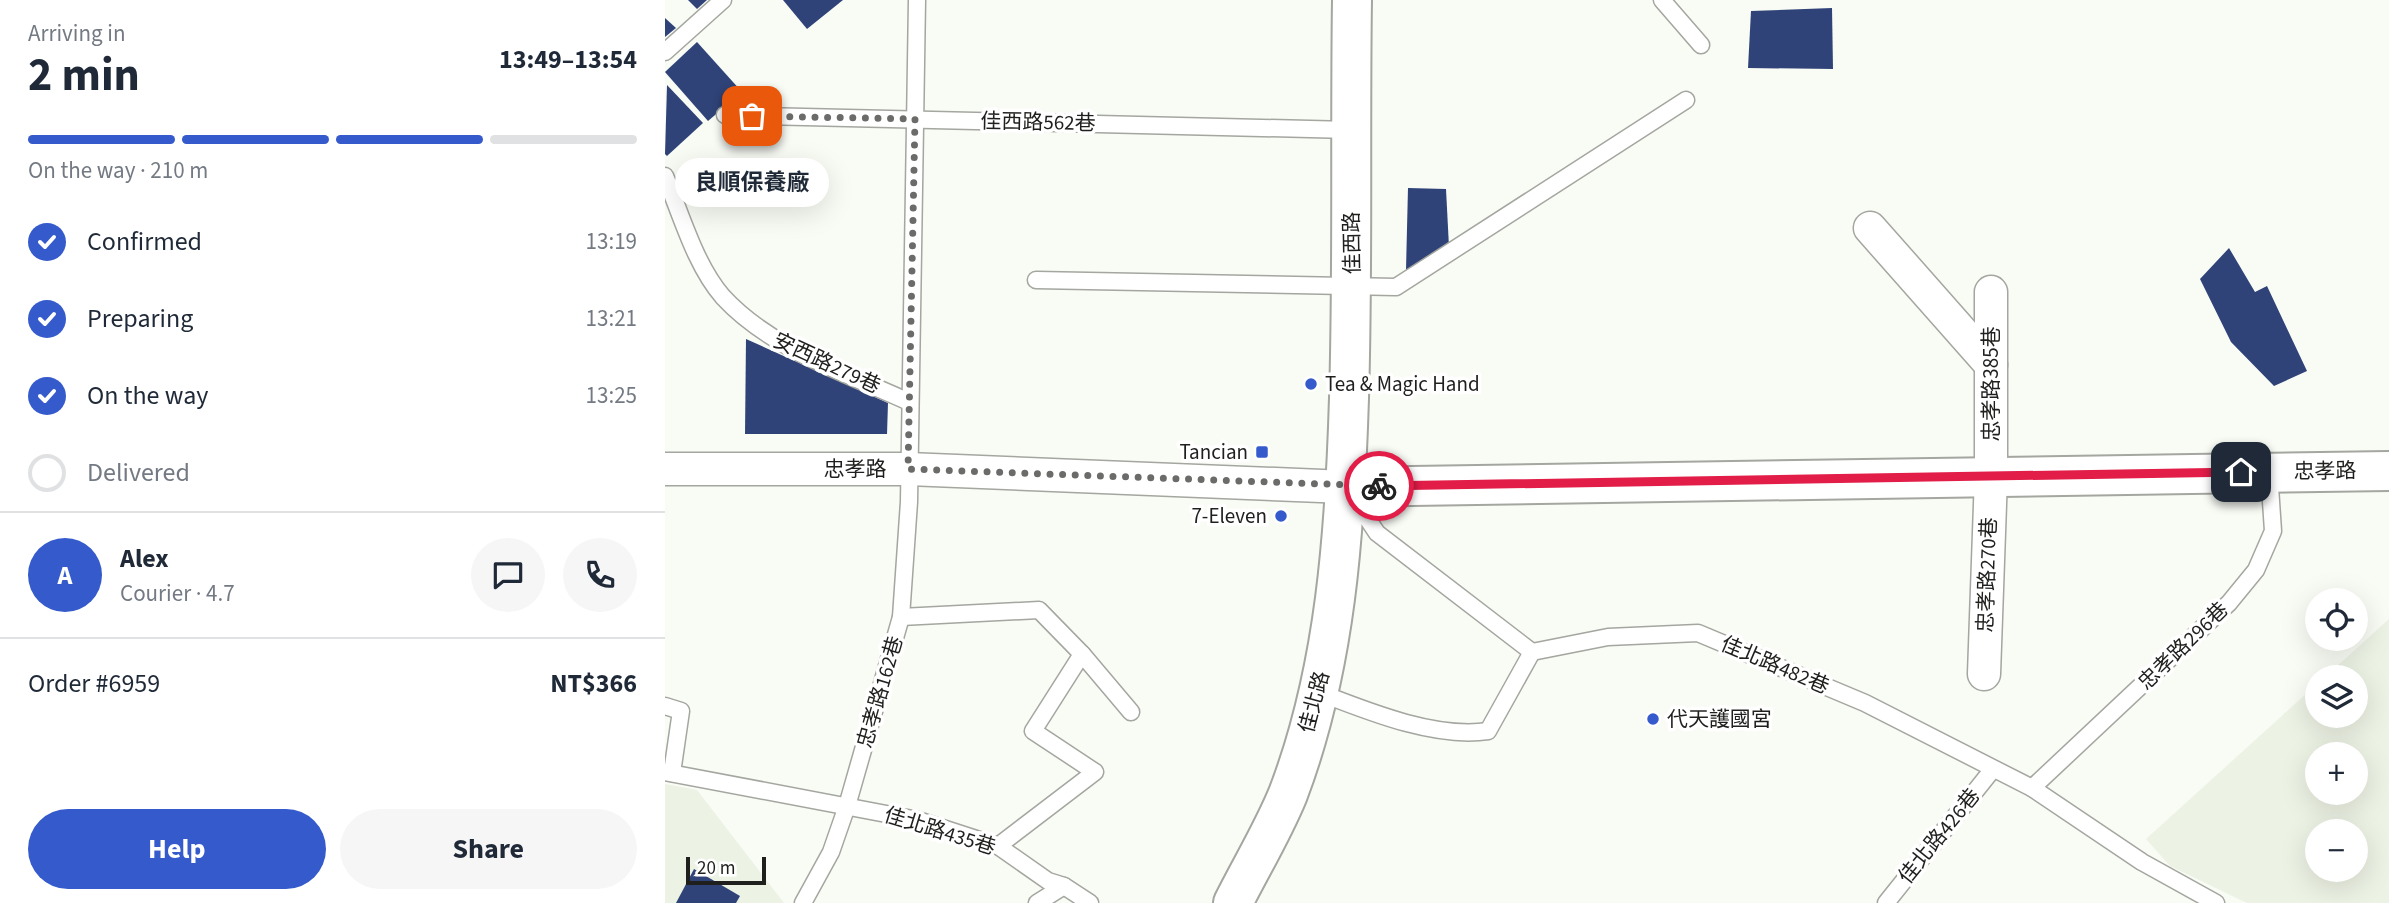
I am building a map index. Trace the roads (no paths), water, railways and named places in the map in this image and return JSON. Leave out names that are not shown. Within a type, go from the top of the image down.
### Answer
[{"type":"street","name":"佳西路","points":[[1346,487],[1353,285],[1350,130],[1352,0]]},
{"type":"street","points":[[1870,229],[1991,365]]},
{"type":"street","name":"忠孝路385巷","points":[[1991,292],[1991,476]]},
{"type":"street","name":"忠孝路","points":[[665,469],[908,469],[1346,487],[2389,471]]},
{"type":"street","name":"忠孝路270巷","points":[[1984,674],[1991,476]]},
{"type":"street","name":"佳北路","points":[[1233,903],[1287,794],[1318,692],[1330,637],[1346,487]]},
{"type":"lane","points":[[665,52],[723,0]]},
{"type":"lane","name":"忠孝路162巷","points":[[803,903],[831,852],[847,806],[901,617],[908,469],[917,0]]},
{"type":"lane","points":[[1662,0],[1701,45]]},
{"type":"lane","points":[[1036,280],[1396,287],[1686,100]]},
{"type":"lane","name":"佳西路562巷","points":[[725,115],[1350,130]]},
{"type":"lane","name":"安西路279巷","points":[[665,176],[703,265],[722,296],[766,335],[909,402]]},
{"type":"lane","name":"忠孝路296巷","points":[[2032,788],[2229,603],[2256,570],[2273,531],[2269,472]]},
{"type":"lane","points":[[1318,692],[1379,716],[1467,734],[1488,730],[1532,652],[1377,533],[1346,487]]},
{"type":"lane","points":[[901,617],[1039,610],[1083,654],[1131,712]]},
{"type":"lane","name":"佳北路482巷","points":[[1532,652],[1608,637],[1698,633],[1865,703],[2032,788],[2142,862],[2216,903]]},
{"type":"lane","points":[[998,846],[1095,772],[1033,731],[1083,654]]},
{"type":"lane","points":[[665,706],[681,711],[669,773]]},
{"type":"lane","name":"佳北路426巷","points":[[1886,903],[1993,769]]},
{"type":"lane","name":"佳北路435巷","points":[[669,773],[918,820],[998,846],[1048,881],[1064,886],[1090,903]]},
{"type":"lane","points":[[1037,903],[1064,886]]},
{"type":"place","name":"良順保養廠","points":[[752,116]]},
{"type":"place","name":"Tea & Magic Hand","points":[[1311,384]]},
{"type":"place","name":"Tancian","points":[[1262,452]]},
{"type":"place","name":"7-Eleven","points":[[1281,516]]},
{"type":"place","name":"代天護國宮","points":[[1653,719]]}]
